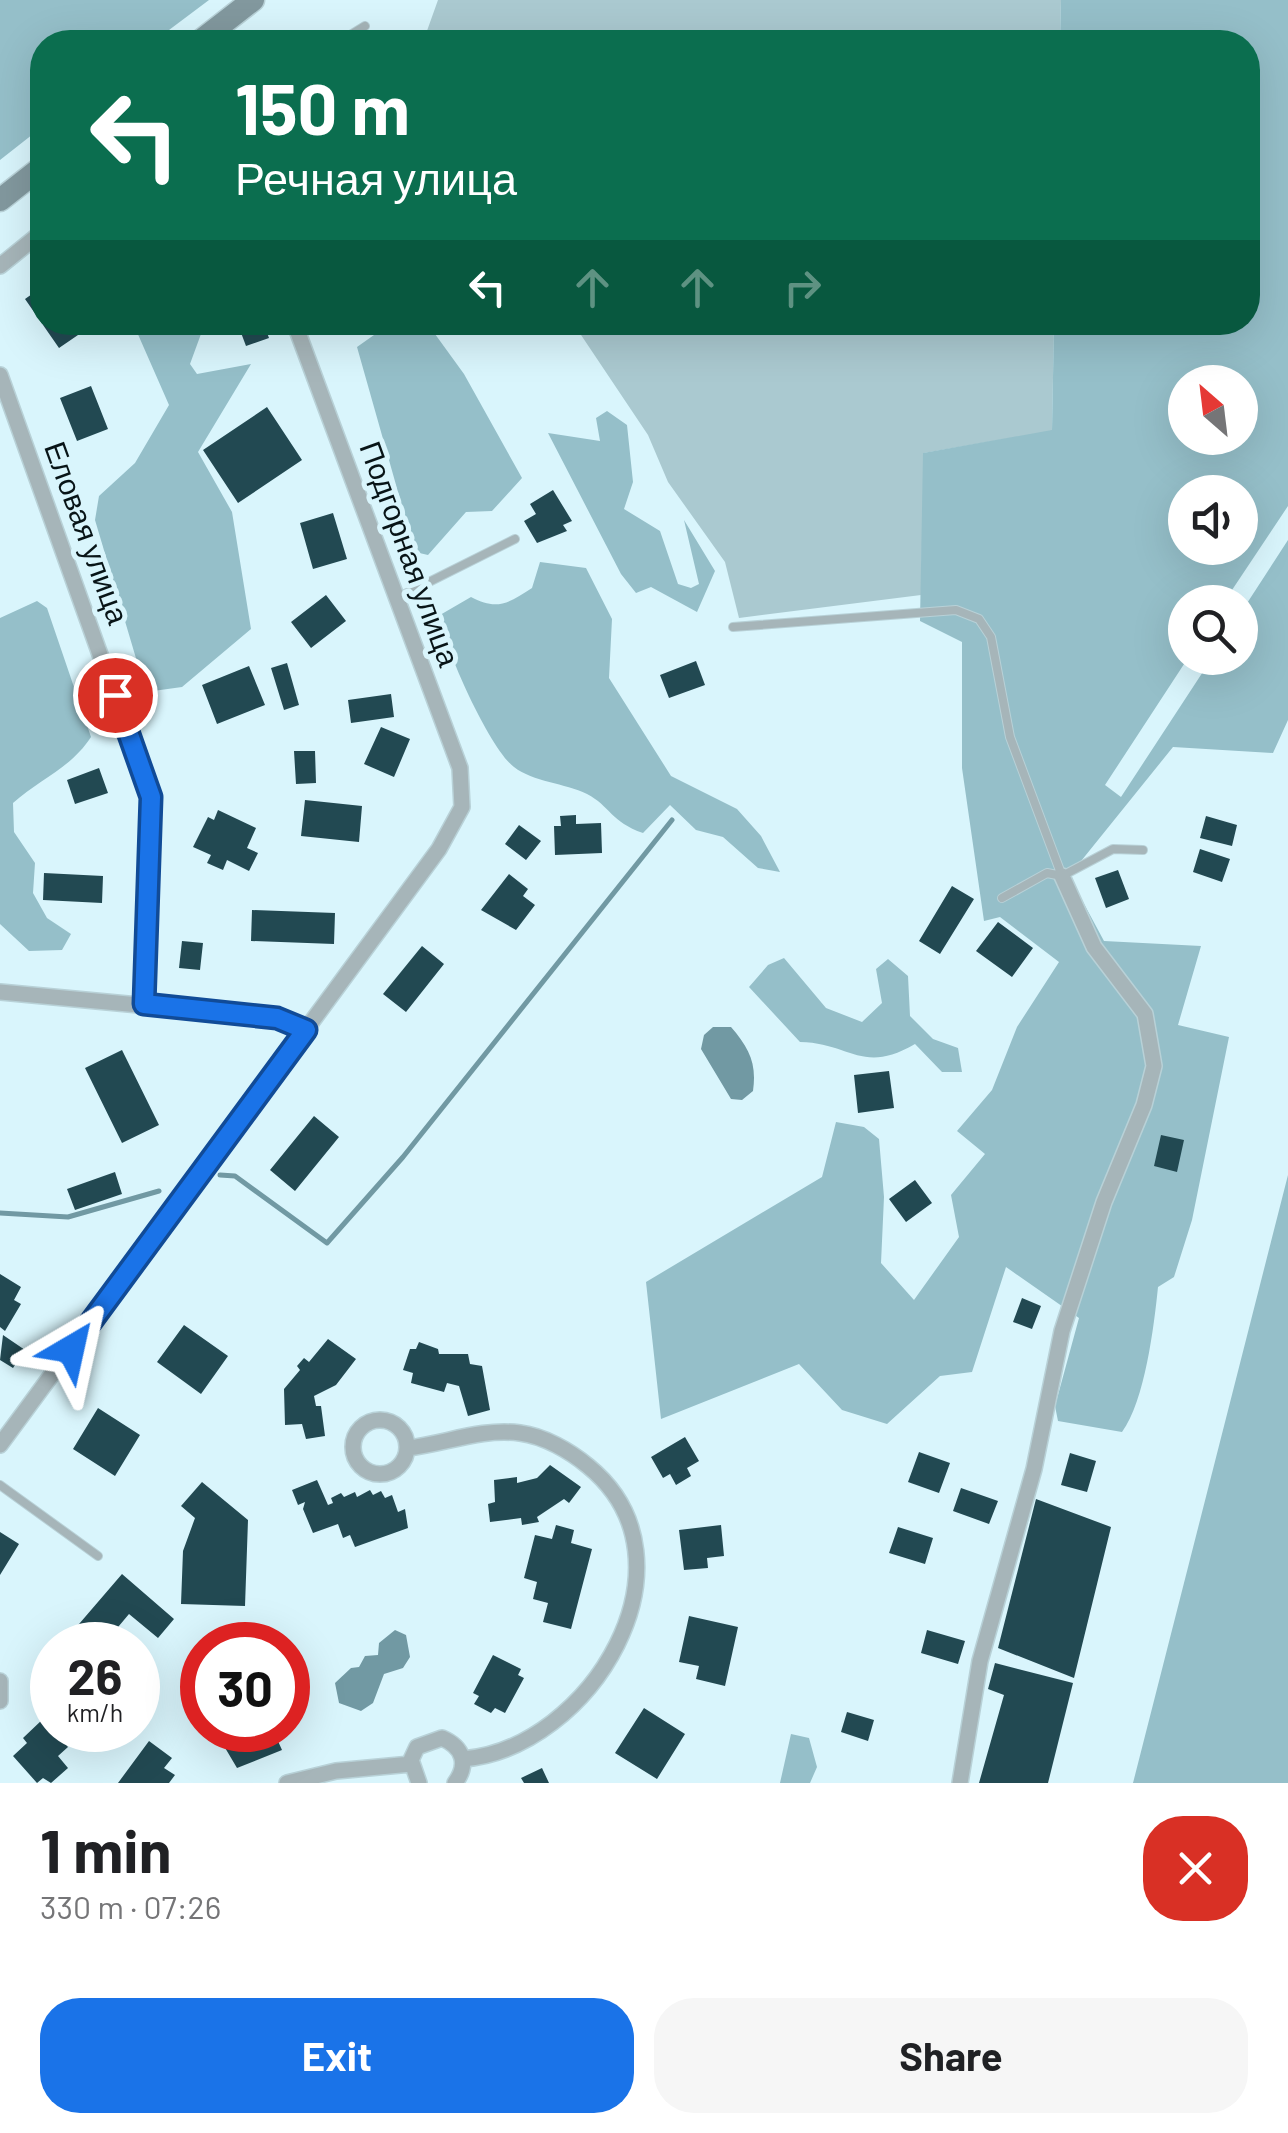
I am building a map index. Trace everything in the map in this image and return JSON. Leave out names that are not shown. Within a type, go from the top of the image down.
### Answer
[{"type":"main road","points":[[215,30],[253,0]]},
{"type":"main road","points":[[0,200],[30,176]]},
{"type":"street","points":[[0,266],[30,242]]},
{"type":"street","name":"Подгорная улица","points":[[299,335],[460,768],[462,807],[440,849],[306,1030]]},
{"type":"street","name":"Еловая улица","points":[[0,375],[151,797],[144,1004]]},
{"type":"street","points":[[960,1783],[980,1661],[1034,1469],[1062,1331],[1104,1202],[1144,1106],[1154,1066],[1146,1014],[1094,947],[1062,876]]},
{"type":"street","points":[[0,992],[277,1018],[306,1030],[0,1445]]},
{"type":"street","points":[[407,1448],[466,1434],[521,1433],[547,1441],[599,1475],[619,1498],[631,1532],[636,1599],[625,1630],[593,1683],[527,1741],[485,1757],[463,1759]]},
{"type":"street","points":[[0,1700],[1,1682]]},
{"type":"street","points":[[419,1783],[412,1764],[417,1747],[428,1739],[442,1738],[454,1744],[463,1759],[464,1768],[455,1783]]},
{"type":"street","points":[[287,1783],[336,1771],[412,1764]]},
{"type":"lane","points":[[358,30],[364,26]]},
{"type":"lane","points":[[395,599],[515,539]]},
{"type":"lane","points":[[733,627],[956,610],[979,618],[991,637],[1010,737],[1062,876]]},
{"type":"lane","points":[[1002,898],[1048,873],[1062,876],[1113,849],[1143,850]]},
{"type":"lane","points":[[0,1485],[98,1556]]},
{"type":"shaded area","points":[[0,0],[209,0],[169,30],[30,30],[30,136],[0,160]]},
{"type":"shaded area","points":[[438,0],[1061,0],[1060,30],[427,30]]},
{"type":"shaded area","points":[[1061,0],[1288,0],[1288,506],[1258,551],[1258,475],[1168,475],[1168,565],[1249,565],[1235,585],[1168,585],[1168,675],[1177,675],[1105,785],[1121,797],[1201,675],[1258,675],[1258,586],[1288,540],[1288,720],[1273,753],[1173,747],[1069,876],[1104,941],[1201,946],[1178,1025],[1229,1037],[1192,1220],[1174,1277],[1158,1287],[1151,1342],[1130,1418],[1122,1432],[1058,1421],[1055,1406],[1079,1318],[1006,1267],[972,1372],[940,1376],[887,1424],[842,1410],[799,1364],[661,1419],[646,1282],[822,1177],[836,1122],[864,1127],[879,1139],[884,1197],[881,1263],[914,1300],[959,1237],[951,1195],[985,1154],[957,1131],[992,1090],[1017,1027],[1059,962],[1000,917],[984,921],[962,768],[962,642],[920,621],[923,453],[1052,430],[1054,335],[1260,335],[1260,30],[1060,30]]},
{"type":"shaded area","points":[[138,335],[201,335],[190,364],[197,374],[251,364],[198,452],[232,512],[251,629],[182,687],[146,692],[95,520],[99,496],[135,463],[169,405]]},
{"type":"shaded area","points":[[374,335],[436,335],[464,374],[522,478],[492,511],[466,512],[428,555],[415,552],[357,347]]},
{"type":"shaded area","points":[[581,335],[1054,335],[1052,431],[924,453],[921,595],[739,618],[725,562],[668,482],[648,435]]},
{"type":"shaded area","points":[[607,411],[627,425],[633,482],[624,509],[660,531],[678,584],[691,588],[699,584],[684,520],[715,571],[697,612],[651,587],[636,593],[621,574],[548,433],[600,441],[596,418]]},
{"type":"shaded area","points":[[540,562],[586,568],[612,619],[609,678],[671,776],[737,809],[761,836],[780,872],[758,868],[723,837],[696,830],[670,805],[643,833],[624,824],[587,794],[530,776],[504,756],[469,695],[440,615],[471,597],[488,604],[516,598],[532,588]]},
{"type":"shaded area","points":[[37,601],[47,608],[91,737],[65,765],[13,803],[14,832],[35,863],[33,893],[47,918],[71,934],[62,950],[29,951],[0,924],[0,618]]},
{"type":"shaded area","points":[[784,958],[826,1008],[862,1022],[882,1003],[876,969],[888,959],[908,976],[910,1016],[933,1039],[958,1048],[962,1072],[942,1072],[915,1044],[897,1053],[869,1057],[800,1042],[749,987],[768,965]]},
{"type":"shaded area","points":[[713,1027],[731,1027],[750,1056],[753,1091],[742,1100],[731,1099],[701,1049],[704,1035]]},
{"type":"shaded area","points":[[1288,1175],[1288,1783],[1133,1783]]},
{"type":"shaded area","points":[[395,1630],[406,1635],[410,1657],[403,1668],[384,1674],[373,1703],[361,1711],[339,1703],[335,1683],[351,1668],[359,1667],[365,1656],[378,1655],[379,1643]]},
{"type":"shaded area","points":[[791,1734],[809,1738],[817,1767],[810,1783],[780,1783]]},
{"type":"building","points":[[50,335],[78,335],[59,348]]},
{"type":"building","points":[[242,335],[268,335],[269,338],[246,346]]},
{"type":"building","points":[[91,386],[108,429],[77,441],[60,398]]},
{"type":"building","points":[[267,407],[302,460],[238,503],[203,450]]},
{"type":"building","points":[[553,490],[572,521],[563,525],[567,531],[537,543],[524,521],[536,514],[530,504]]},
{"type":"building","points":[[333,513],[347,559],[313,569],[300,523]]},
{"type":"building","points":[[326,595],[346,621],[311,648],[291,622]]},
{"type":"building","points":[[696,661],[705,685],[669,698],[660,675]]},
{"type":"building","points":[[287,663],[299,705],[284,710],[271,668]]},
{"type":"building","points":[[249,666],[265,705],[217,724],[202,685]]},
{"type":"building","points":[[391,694],[394,717],[351,723],[348,700]]},
{"type":"building","points":[[381,727],[410,739],[394,777],[364,764]]},
{"type":"building","points":[[294,751],[315,751],[316,783],[296,784]]},
{"type":"building","points":[[99,768],[108,793],[75,804],[67,780]]},
{"type":"building","points":[[305,800],[362,806],[359,842],[301,836]]},
{"type":"building","points":[[218,810],[256,828],[247,848],[258,853],[249,871],[227,860],[223,870],[207,863],[211,855],[193,847],[208,817],[214,820]]},
{"type":"building","points":[[576,815],[576,824],[601,823],[602,853],[555,855],[554,826],[561,826],[560,816]]},
{"type":"building","points":[[1206,816],[1237,825],[1232,846],[1200,838]]},
{"type":"building","points":[[519,825],[541,841],[526,860],[505,844]]},
{"type":"building","points":[[1200,849],[1230,859],[1222,882],[1193,872]]},
{"type":"building","points":[[1118,870],[1129,899],[1106,908],[1095,878]]},
{"type":"building","points":[[44,873],[103,876],[102,903],[43,900]]},
{"type":"building","points":[[509,874],[528,889],[523,896],[535,905],[516,930],[481,910]]},
{"type":"building","points":[[952,886],[974,899],[940,954],[919,941]]},
{"type":"building","points":[[252,910],[335,913],[334,944],[251,941]]},
{"type":"building","points":[[998,922],[1033,948],[1012,977],[976,951]]},
{"type":"building","points":[[182,941],[203,943],[200,970],[179,968]]},
{"type":"building","points":[[422,946],[444,964],[406,1012],[383,994]]},
{"type":"building","points":[[122,1050],[159,1125],[122,1143],[85,1068]]},
{"type":"building","points":[[889,1071],[894,1108],[858,1113],[854,1075]]},
{"type":"building","points":[[314,1116],[339,1137],[295,1191],[270,1170]]},
{"type":"building","points":[[1161,1135],[1184,1140],[1177,1172],[1154,1166]]},
{"type":"building","points":[[115,1172],[122,1194],[75,1210],[67,1189]]},
{"type":"building","points":[[915,1180],[932,1203],[906,1222],[889,1199]]},
{"type":"building","points":[[0,1274],[21,1287],[14,1300],[21,1304],[5,1331],[0,1327]]},
{"type":"building","points":[[1022,1298],[1041,1306],[1032,1329],[1013,1322]]},
{"type":"building","points":[[184,1325],[228,1356],[201,1394],[157,1362]]},
{"type":"building","points":[[3,1335],[25,1350],[13,1368],[0,1360]]},
{"type":"building","points":[[328,1339],[356,1359],[336,1385],[314,1396],[316,1406],[321,1406],[325,1436],[306,1439],[302,1424],[285,1425],[284,1389],[300,1370],[297,1366],[304,1358],[309,1362]]},
{"type":"building","points":[[419,1342],[438,1349],[439,1354],[468,1354],[470,1364],[482,1366],[490,1410],[468,1416],[459,1386],[447,1383],[444,1392],[411,1383],[413,1373],[403,1370],[410,1349],[416,1349]]},
{"type":"building","points":[[98,1408],[140,1435],[115,1476],[73,1449]]},
{"type":"building","points":[[685,1437],[699,1461],[687,1468],[691,1476],[676,1485],[670,1474],[663,1478],[651,1457]]},
{"type":"building","points":[[919,1452],[950,1463],[939,1493],[908,1482]]},
{"type":"building","points":[[1070,1453],[1096,1461],[1087,1492],[1061,1485]]},
{"type":"building","points":[[550,1465],[581,1487],[569,1503],[564,1499],[537,1517],[539,1522],[522,1525],[521,1518],[490,1522],[488,1504],[495,1502],[494,1480],[517,1477],[517,1483],[537,1478]]},
{"type":"building","points":[[317,1480],[328,1505],[333,1503],[331,1498],[341,1493],[344,1497],[355,1492],[357,1497],[370,1490],[373,1495],[381,1491],[385,1498],[392,1495],[398,1512],[405,1509],[408,1528],[355,1547],[350,1535],[343,1538],[338,1524],[313,1533],[303,1509],[305,1502],[298,1505],[292,1490]]},
{"type":"building","points":[[202,1482],[248,1520],[245,1606],[181,1604],[183,1551],[195,1518],[181,1506]]},
{"type":"building","points":[[961,1488],[998,1501],[989,1524],[953,1511]]},
{"type":"building","points":[[1036,1499],[1111,1527],[1074,1678],[998,1648]]},
{"type":"building","points":[[556,1525],[574,1530],[571,1543],[592,1549],[571,1629],[543,1622],[548,1603],[533,1599],[537,1582],[524,1578],[535,1535],[552,1539]]},
{"type":"building","points":[[721,1525],[724,1556],[707,1558],[708,1568],[684,1570],[679,1530]]},
{"type":"building","points":[[898,1527],[933,1538],[925,1564],[889,1553]]},
{"type":"building","points":[[0,1532],[19,1544],[0,1575]]},
{"type":"building","points":[[122,1574],[174,1619],[160,1636],[160,1622],[139,1622],[129,1614],[122,1622],[81,1622]]},
{"type":"building","points":[[689,1616],[738,1627],[725,1686],[696,1679],[699,1666],[679,1662]]},
{"type":"building","points":[[927,1630],[965,1641],[958,1664],[921,1653]]},
{"type":"building","points":[[493,1655],[521,1669],[518,1675],[524,1678],[505,1713],[495,1708],[491,1713],[474,1704],[479,1696],[473,1693]]},
{"type":"building","points":[[995,1663],[1073,1683],[1048,1783],[979,1783],[1004,1695],[988,1689]]},
{"type":"building","points":[[644,1708],[685,1734],[657,1779],[615,1753]]},
{"type":"building","points":[[847,1712],[874,1720],[868,1741],[841,1732]]},
{"type":"building","points":[[30,1731],[30,1752],[62,1752],[58,1756],[68,1768],[51,1783],[43,1778],[37,1783],[13,1756],[27,1743],[23,1738]]},
{"type":"building","points":[[160,1749],[172,1758],[164,1768],[175,1775],[169,1783],[118,1783],[141,1752]]},
{"type":"building","points":[[228,1752],[277,1752],[237,1768]]},
{"type":"building","points":[[542,1768],[549,1783],[524,1783],[521,1778]]},
{"type":"waterway","points":[[220,1175],[235,1176],[327,1243],[403,1157],[672,820]]},
{"type":"waterway","points":[[0,1213],[68,1217],[159,1191]]},
{"type":"route","points":[[71,1349],[306,1030],[277,1018],[144,1004],[151,797],[115,695]]}]
